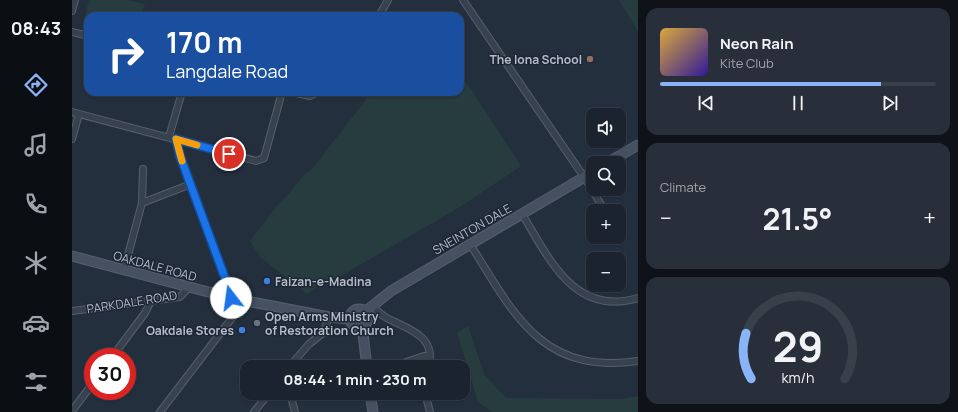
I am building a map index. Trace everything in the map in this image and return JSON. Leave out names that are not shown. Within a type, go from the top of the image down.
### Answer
[{"type":"street","points":[[72,11],[75,0]]},
{"type":"street","points":[[381,12],[388,0]]},
{"type":"street","points":[[463,0],[584,177],[601,204]]},
{"type":"street","points":[[72,32],[84,35]]},
{"type":"street","points":[[169,137],[181,96]]},
{"type":"street","points":[[72,112],[260,161],[264,158],[281,96]]},
{"type":"street","points":[[72,139],[79,114]]},
{"type":"street","points":[[176,139],[180,156],[231,298]]},
{"type":"street","points":[[618,156],[638,144]]},
{"type":"street","points":[[124,270],[142,203],[143,169]]},
{"type":"street","name":"SNEINTON DALE","points":[[350,319],[351,313],[355,309],[369,308],[391,291],[584,177]]},
{"type":"street","points":[[142,203],[191,184]]},
{"type":"street","points":[[522,214],[558,272],[575,288],[596,298],[624,302],[638,298]]},
{"type":"street","points":[[470,244],[513,313],[536,337],[568,356],[592,362],[619,364],[638,361]]},
{"type":"street","name":"OAKDALE ROAD","points":[[72,256],[242,301],[329,318],[350,319]]},
{"type":"street","name":"PARKDALE ROAD","points":[[72,311],[180,297],[189,287]]},
{"type":"street","points":[[119,348],[145,313],[151,301]]},
{"type":"street","points":[[160,412],[235,314],[242,301]]},
{"type":"street","points":[[350,319],[355,326],[362,326],[367,322],[369,308],[420,335],[426,341],[430,354],[430,360]]},
{"type":"street","points":[[295,360],[309,344],[323,333],[329,318]]},
{"type":"street","points":[[362,326],[366,360]]},
{"type":"street","points":[[412,360],[430,354]]},
{"type":"street","points":[[72,411],[84,395]]},
{"type":"street","points":[[254,412],[263,400]]},
{"type":"street","points":[[292,400],[295,412]]},
{"type":"street","points":[[371,400],[373,412]]},
{"type":"street","points":[[427,400],[430,412]]},
{"type":"green space","points":[[89,0],[128,0],[145,4],[142,12],[86,12]]},
{"type":"green space","points":[[619,0],[638,0],[638,31]]},
{"type":"green space","points":[[464,81],[471,89],[521,166],[460,207],[334,280],[330,279],[307,294],[260,257],[250,241],[276,207],[303,176],[312,169],[369,96],[464,96]]},
{"type":"green space","points":[[468,326],[484,374],[506,398],[620,399],[638,396],[638,412],[492,412],[478,402],[470,376],[470,360],[465,360],[457,333]]},
{"type":"slow traffic","points":[[182,161],[176,139],[197,145]]},
{"type":"place","name":"The Iona School","points":[[590,59]]},
{"type":"place","name":"Faizan-e-Madina","points":[[267,281]]},
{"type":"place","name":"Open Arms Ministry of Restoration Church","points":[[257,323]]},
{"type":"place","name":"Oakdale Stores","points":[[242,330]]},
{"type":"route","points":[[229,154],[176,139],[180,156],[231,298]]}]
